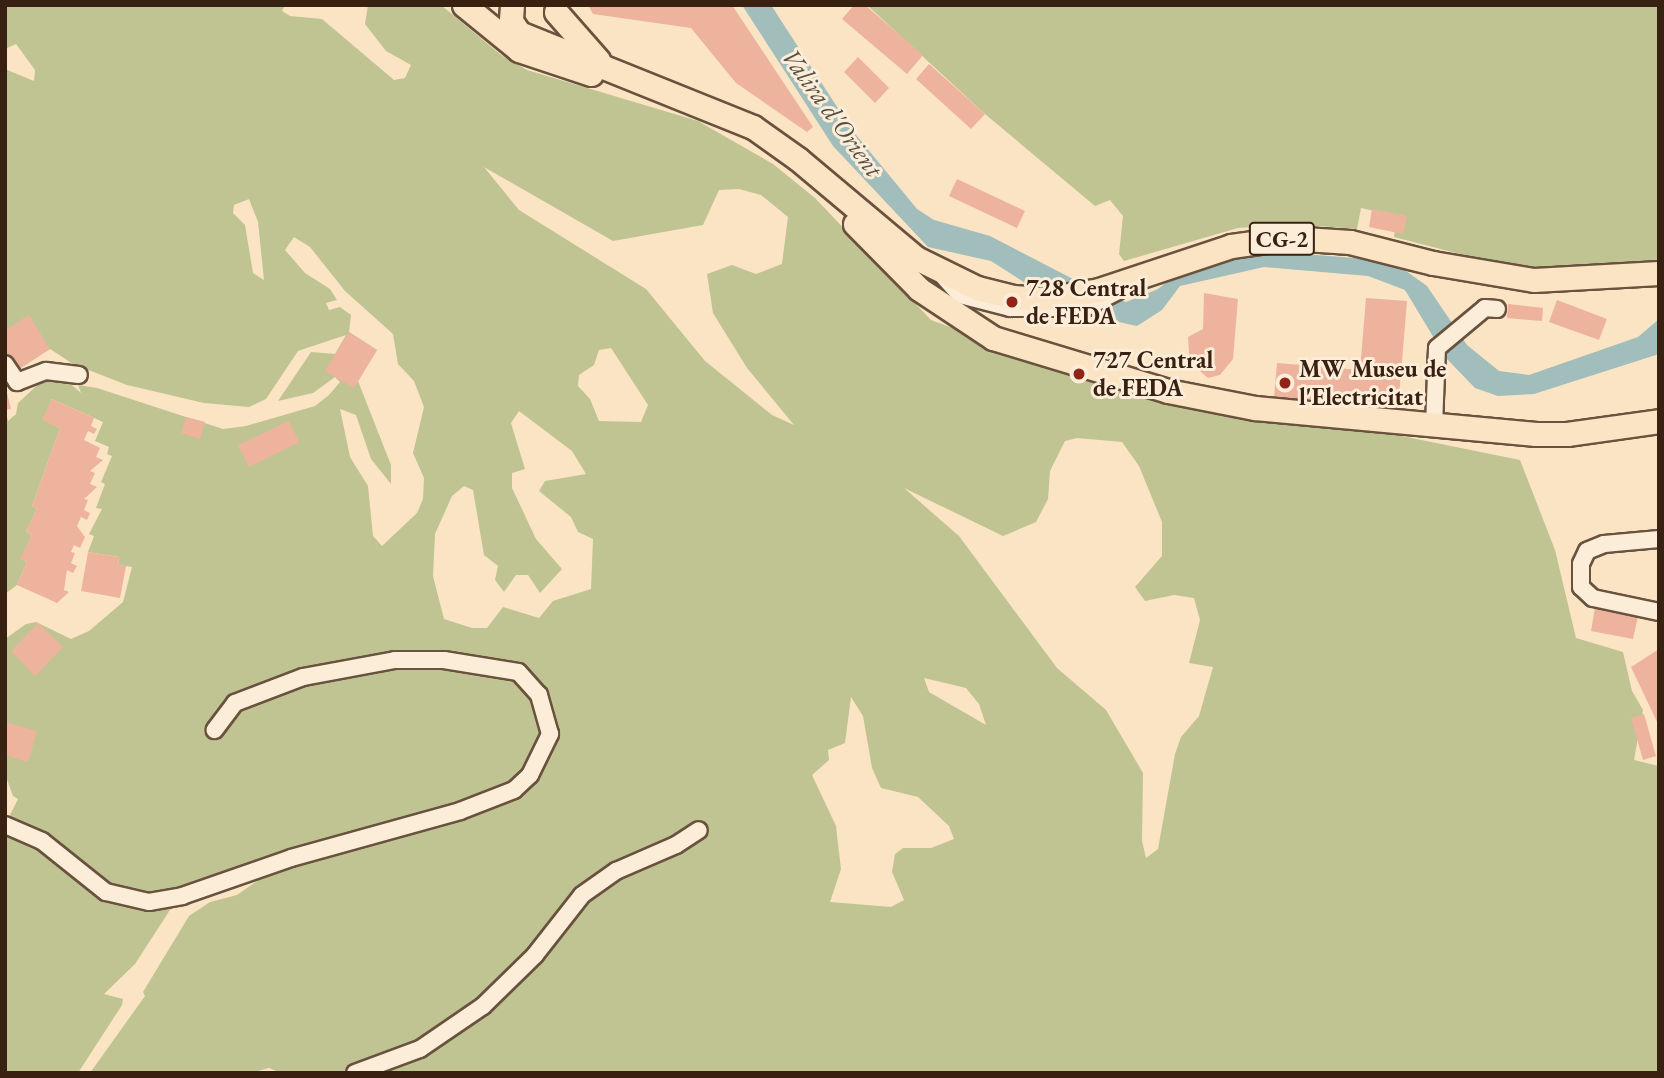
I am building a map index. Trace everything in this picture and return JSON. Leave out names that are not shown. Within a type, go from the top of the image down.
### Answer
[{"type":"highway","name":"CG-2","points":[[501,21],[549,32],[555,9]]},
{"type":"highway","name":"CG-2","points":[[555,9],[610,71]]},
{"type":"highway","name":"CG-2","points":[[501,21],[610,71],[752,127],[808,168],[897,243],[938,271],[977,288],[1040,304],[1133,279],[1231,246],[1289,238],[1350,242],[1433,263],[1534,280],[1659,273]]},
{"type":"highway","points":[[501,21],[537,59],[639,83]]},
{"type":"highway","name":"CG-2","points":[[808,168],[842,211],[919,289],[993,338],[1181,393],[1255,408],[1434,426],[1567,434],[1659,421]]},
{"type":"highway","points":[[1567,434],[1659,407]]},
{"type":"street","points":[[1434,426],[1437,348],[1491,309]]},
{"type":"street","points":[[5,364],[17,382],[46,370],[79,375]]},
{"type":"street","points":[[1659,539],[1604,544],[1587,551],[1581,564],[1581,587],[1593,598],[1659,612]]},
{"type":"street","points":[[5,825],[42,841],[106,892],[127,899],[160,900],[460,811],[514,790],[530,775],[550,734],[539,695],[518,672],[444,660],[395,660],[303,677],[235,703],[215,730]]},
{"type":"street","points":[[355,1073],[420,1049],[483,1006],[535,955],[582,895],[616,871],[677,845],[699,830]]},
{"type":"green space","points":[[5,5],[285,5],[282,11],[290,16],[322,19],[394,80],[405,78],[411,65],[386,51],[365,24],[368,5],[441,5],[501,55],[527,70],[698,121],[773,164],[815,198],[931,320],[1052,365],[1520,460],[1555,550],[1576,638],[1623,652],[1632,691],[1643,710],[1634,760],[1659,766],[1659,1073],[281,1073],[269,1068],[250,1073],[90,1073],[145,996],[143,992],[189,916],[210,902],[237,895],[273,870],[205,887],[170,910],[135,964],[104,994],[123,999],[122,1005],[78,1073],[5,1073],[5,825],[18,799],[13,796],[5,774],[5,639],[26,624],[36,622],[71,639],[89,631],[123,602],[132,567],[118,565],[119,557],[88,552],[94,536],[89,534],[102,509],[96,508],[105,484],[101,482],[112,456],[107,454],[109,447],[95,441],[103,422],[52,399],[43,420],[60,428],[32,506],[37,509],[26,532],[32,535],[21,559],[27,562],[17,585],[5,594],[5,409],[8,421],[16,414],[18,403],[45,378],[65,379],[81,393],[78,385],[97,388],[223,429],[246,426],[315,406],[329,395],[340,382],[335,377],[313,393],[278,401],[311,352],[335,354],[346,335],[298,351],[266,399],[249,407],[204,403],[127,385],[73,364],[50,349],[19,369],[5,351],[5,69],[34,81],[35,70],[16,44],[5,49]],"holes":[[[484,167],[613,241],[703,225],[719,190],[739,189],[761,195],[788,217],[782,264],[756,274],[732,265],[707,274],[713,313],[747,368],[794,425],[772,415],[705,361],[646,289],[519,210]],[[249,199],[258,222],[264,280],[253,273],[245,225],[233,213],[234,205]],[[294,237],[310,247],[345,291],[393,334],[398,364],[414,381],[424,407],[413,453],[424,478],[423,499],[417,513],[382,546],[373,536],[368,486],[350,457],[340,409],[356,415],[371,459],[391,484],[391,465],[358,381],[377,350],[349,332],[351,315],[340,307],[329,310],[326,303],[337,300],[330,289],[305,273],[285,250]],[[611,348],[648,405],[641,422],[599,421],[590,399],[578,386],[579,375],[594,365],[599,350]],[[519,411],[572,451],[586,474],[545,481],[539,491],[571,517],[578,532],[593,539],[591,589],[553,601],[539,618],[503,607],[487,628],[472,628],[444,619],[433,576],[435,534],[452,496],[464,486],[473,490],[484,555],[498,566],[495,580],[504,592],[516,575],[528,575],[540,593],[562,569],[536,539],[512,488],[512,473],[525,469],[511,423]],[[1077,438],[1122,442],[1139,466],[1162,522],[1162,556],[1135,587],[1145,601],[1174,595],[1194,598],[1200,620],[1189,663],[1213,667],[1199,716],[1181,737],[1175,754],[1158,849],[1146,858],[1142,841],[1143,773],[1106,710],[1057,668],[959,536],[904,488],[1003,536],[1036,522],[1048,499],[1050,471],[1065,441]],[[924,678],[966,688],[979,704],[986,725],[929,692]],[[851,697],[863,716],[872,768],[881,788],[918,797],[949,826],[954,839],[931,848],[903,848],[895,854],[892,872],[904,900],[891,907],[830,902],[841,869],[836,826],[812,775],[829,760],[828,750],[845,743]]]},
{"type":"green space","points":[[867,5],[1659,5],[1659,261],[1584,267],[1527,267],[1483,260],[1394,237],[1397,216],[1361,208],[1357,229],[1291,224],[1238,228],[1124,261],[1119,254],[1123,216],[1110,200],[1095,206],[985,114]]},
{"type":"water","name":"Valira d'Orient","points":[[742,5],[771,5],[852,130],[917,209],[934,220],[990,236],[1100,293],[1126,302],[1158,289],[1179,272],[1221,258],[1279,252],[1392,261],[1427,286],[1467,345],[1499,371],[1529,375],[1638,337],[1659,319],[1659,354],[1534,394],[1498,396],[1475,388],[1446,358],[1405,290],[1368,276],[1264,267],[1180,286],[1162,310],[1137,326],[1069,311],[991,261],[928,247],[833,146]]},
{"type":"building","points":[[588,5],[732,5],[813,127],[807,132],[736,83],[691,28],[593,14]]},
{"type":"building","points":[[854,5],[865,5],[923,55],[907,74],[842,19]]},
{"type":"building","points":[[858,57],[889,88],[875,103],[844,72]]},
{"type":"building","points":[[929,64],[985,114],[971,129],[916,79]]},
{"type":"building","points":[[957,179],[1025,211],[1017,228],[949,196]]},
{"type":"building","points":[[1372,209],[1407,216],[1403,234],[1369,227]]},
{"type":"building","points":[[1204,293],[1238,299],[1233,359],[1220,375],[1208,378],[1192,364],[1188,337],[1203,329]]},
{"type":"building","points":[[1366,298],[1407,301],[1398,409],[1274,398],[1277,363],[1360,370]]},
{"type":"building","points":[[1557,300],[1607,319],[1599,340],[1549,322]]},
{"type":"building","points":[[1508,304],[1543,308],[1542,321],[1507,318]]},
{"type":"building","points":[[29,315],[50,349],[19,369],[5,348],[5,330]]},
{"type":"building","points":[[349,332],[377,350],[354,388],[325,371]]},
{"type":"building","points":[[5,385],[11,409],[5,410]]},
{"type":"building","points":[[52,399],[94,418],[91,426],[97,429],[94,434],[88,431],[84,440],[100,448],[96,457],[103,460],[90,471],[95,473],[90,484],[97,487],[84,499],[88,500],[84,510],[90,513],[87,520],[81,517],[77,526],[85,537],[80,548],[74,545],[71,552],[75,553],[71,563],[77,566],[73,573],[67,570],[64,590],[69,592],[57,603],[17,585],[27,562],[20,559],[32,535],[26,532],[37,509],[32,506],[60,428],[42,420]]},
{"type":"building","points":[[186,417],[205,422],[200,439],[181,433]]},
{"type":"building","points":[[289,421],[299,442],[249,467],[238,445]]},
{"type":"building","points":[[88,552],[119,557],[118,565],[126,566],[120,598],[81,591]]},
{"type":"building","points":[[1595,608],[1638,616],[1633,639],[1591,631]]},
{"type":"building","points":[[38,623],[63,647],[35,676],[11,651]]},
{"type":"building","points":[[1659,649],[1659,726],[1631,667]]},
{"type":"building","points":[[1644,714],[1656,756],[1643,760],[1631,718]]},
{"type":"building","points":[[5,722],[37,731],[28,762],[5,755]]},
{"type":"place","name":"728 Central de FEDA","points":[[1012,302]]},
{"type":"place","name":"727 Central de FEDA","points":[[1079,374]]},
{"type":"place","name":"MW Museu de l'Electricitat","points":[[1285,383]]}]
